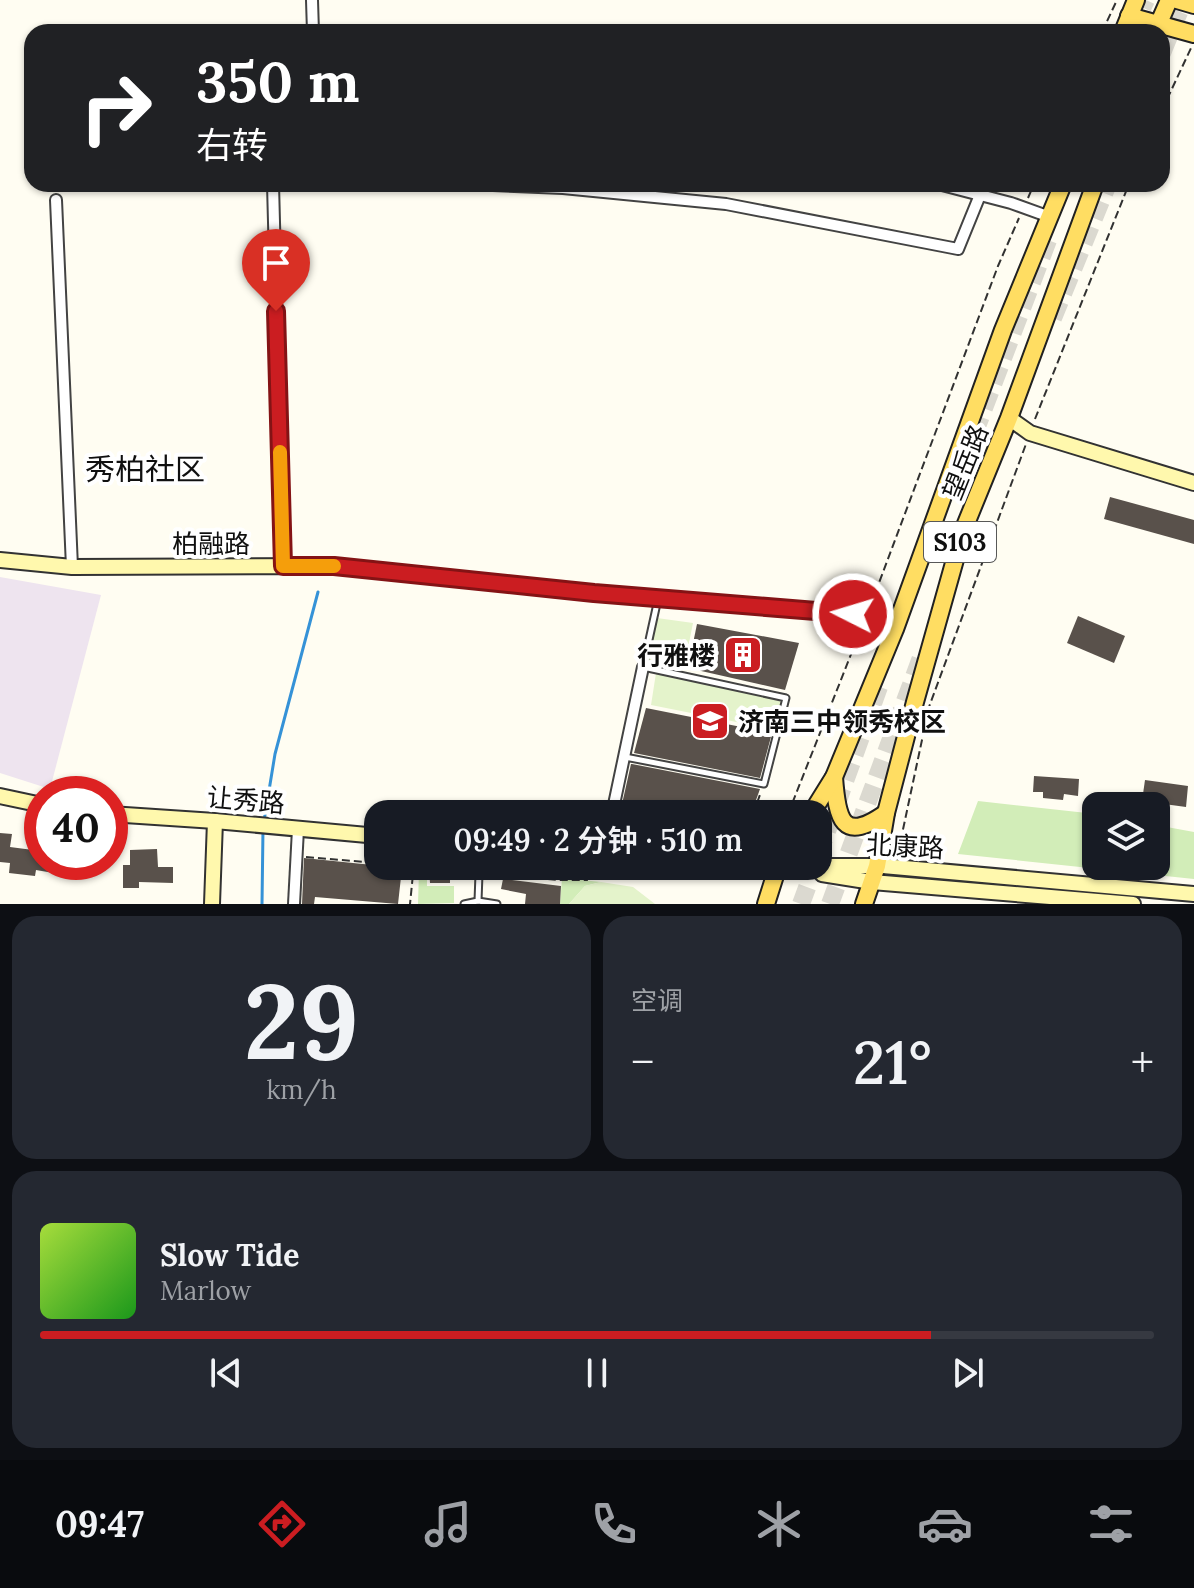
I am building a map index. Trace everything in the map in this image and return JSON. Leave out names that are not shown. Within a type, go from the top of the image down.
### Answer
[{"type":"main road","points":[[1158,24],[1169,0]]},
{"type":"main road","points":[[1177,0],[1194,5]]},
{"type":"main road","points":[[1132,8],[1151,24]]},
{"type":"main road","points":[[1170,30],[1194,34]]},
{"type":"main road","name":"望岳路","points":[[820,800],[834,777],[898,619],[1003,330],[1060,192]]},
{"type":"main road","name":"望岳路","points":[[864,904],[881,872],[886,813],[963,531],[1009,418],[1092,192]]},
{"type":"main road","points":[[834,777],[837,811],[842,822],[851,828],[868,825],[886,813]]},
{"type":"main road","points":[[766,904],[774,880]]},
{"type":"street","points":[[312,0],[313,24]]},
{"type":"street","points":[[273,192],[283,566]]},
{"type":"street","points":[[604,192],[726,204],[958,249],[980,195]]},
{"type":"street","points":[[969,192],[1050,217]]},
{"type":"street","points":[[56,200],[72,567]]},
{"type":"street","points":[[1009,418],[1030,433],[1194,483]]},
{"type":"street","name":"柏融路","points":[[0,560],[72,567],[334,566],[866,616],[878,621],[898,619]]},
{"type":"street","points":[[615,800],[643,667]]},
{"type":"street","points":[[0,796],[24,801]]},
{"type":"street","name":"让秀路","points":[[128,815],[364,835]]},
{"type":"street","points":[[212,904],[215,821]]},
{"type":"street","points":[[294,904],[298,829]]},
{"type":"street","name":"北康路","points":[[832,869],[1194,894]]},
{"type":"street","name":"北康路","points":[[881,872],[1133,904]]},
{"type":"lane","points":[[624,757],[764,784],[786,698],[643,667],[659,598]]},
{"type":"lane","points":[[478,901],[479,880]]},
{"type":"lane","points":[[464,904],[478,901],[497,904]]},
{"type":"path","points":[[1106,24],[1117,0]]},
{"type":"path","points":[[1170,93],[1194,42]]},
{"type":"path","points":[[794,800],[998,266],[1031,192]]},
{"type":"path","points":[[881,872],[929,707],[1030,433],[1126,192]]},
{"type":"path","points":[[758,800],[764,784]]},
{"type":"path","points":[[301,856],[364,862]]},
{"type":"path","points":[[410,904],[412,880]]},
{"type":"shaded area","points":[[0,577],[101,595],[53,776],[24,776],[24,781],[0,773]]},
{"type":"green space","points":[[657,618],[693,623],[684,668],[648,663]]},
{"type":"green space","points":[[656,673],[782,701],[772,729],[651,705]]},
{"type":"green space","points":[[978,801],[1082,812],[1082,867],[958,854]]},
{"type":"green space","points":[[1170,828],[1194,832],[1194,879],[1170,876]]},
{"type":"green space","points":[[419,880],[427,880],[427,886],[454,886],[454,903],[418,904]]},
{"type":"green space","points":[[562,880],[601,882],[585,886],[569,904],[560,904]]},
{"type":"green space","points":[[601,882],[633,887],[655,904],[569,904],[585,886]]},
{"type":"building","points":[[1110,497],[1194,520],[1194,544],[1104,519]]},
{"type":"building","points":[[1078,616],[1125,636],[1114,663],[1067,643]]},
{"type":"building","name":"行雅楼","points":[[697,624],[799,643],[785,690],[688,668]]},
{"type":"building","points":[[646,708],[772,733],[760,778],[634,753]]},
{"type":"building","points":[[631,764],[760,789],[756,800],[623,800]]},
{"type":"building","points":[[1034,776],[1079,779],[1078,796],[1064,794],[1063,800],[1043,798],[1043,792],[1033,792]]},
{"type":"building","points":[[1145,780],[1188,786],[1186,807],[1170,805],[1170,792],[1143,792]]},
{"type":"building","points":[[0,833],[12,834],[10,847],[24,849],[24,875],[9,873],[10,863],[0,862]]},
{"type":"building","points":[[157,849],[158,867],[173,867],[173,883],[139,882],[139,888],[123,888],[123,880],[128,880],[130,850]]},
{"type":"building","points":[[304,858],[364,864],[364,880],[401,880],[398,904],[315,897],[314,904],[302,904]]},
{"type":"building","points":[[430,880],[450,880],[450,883],[430,883]]},
{"type":"building","points":[[503,880],[561,886],[560,904],[525,904],[526,894],[501,889]]},
{"type":"waterway","points":[[264,821],[275,754],[318,592]]},
{"type":"waterway","points":[[262,904],[263,829]]},
{"type":"tunnel","points":[[1135,24],[1146,0]]},
{"type":"tunnel","points":[[1170,34],[1184,0]]},
{"type":"tunnel","points":[[1053,318],[1105,192]]},
{"type":"tunnel","points":[[955,484],[1050,235]]},
{"type":"tunnel","points":[[830,904],[922,655]]},
{"type":"tunnel","points":[[832,817],[880,684]]},
{"type":"tunnel","points":[[801,904],[810,880]]},
{"type":"slow traffic","points":[[280,452],[283,566],[334,566]]},
{"type":"place","name":"行雅楼","points":[[743,655]]},
{"type":"place","name":"济南三中领秀校区","points":[[710,721]]},
{"type":"district","name":"秀柏社区","points":[[145,469]]},
{"type":"route","points":[[276,311],[283,566],[334,566],[594,593],[853,614]]}]
